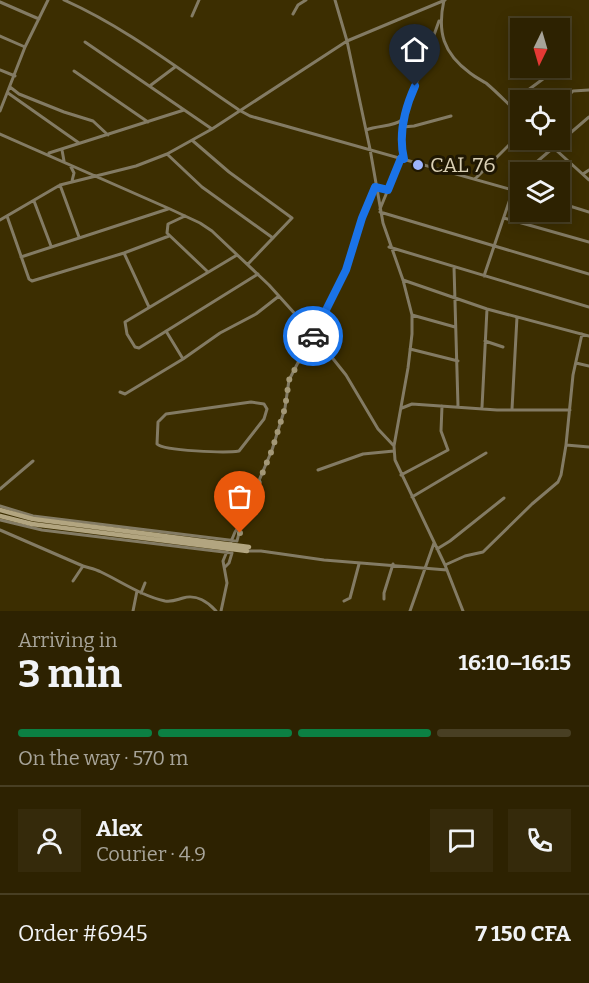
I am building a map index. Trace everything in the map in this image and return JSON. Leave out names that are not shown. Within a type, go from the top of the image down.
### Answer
[{"type":"main road","points":[[0,508],[33,519],[232,547]]},
{"type":"main road","points":[[0,518],[32,524],[248,549]]},
{"type":"street","points":[[0,111],[25,47],[48,0]]},
{"type":"street","points":[[64,0],[106,21],[239,110],[261,119],[510,189]]},
{"type":"street","points":[[192,16],[199,0]]},
{"type":"street","points":[[293,14],[298,5],[306,0]]},
{"type":"street","points":[[335,0],[347,40],[389,247],[403,280],[412,315],[410,349],[394,448],[396,465],[440,554],[463,611]]},
{"type":"street","points":[[0,220],[60,185],[136,165],[167,154],[212,129],[347,40],[444,0]]},
{"type":"street","points":[[380,210],[403,158],[403,127],[408,101],[440,20],[444,0]]},
{"type":"street","points":[[0,2],[39,20]]},
{"type":"street","points":[[440,20],[448,52],[462,67],[487,84],[510,106]]},
{"type":"street","points":[[0,36],[25,47]]},
{"type":"street","points":[[85,42],[151,85],[212,129]]},
{"type":"street","points":[[151,85],[175,67]]},
{"type":"street","points":[[0,69],[15,76]]},
{"type":"street","points":[[74,71],[148,122]]},
{"type":"street","points":[[528,90],[543,79]]},
{"type":"street","points":[[10,87],[27,97],[95,122],[108,135]]},
{"type":"street","points":[[570,94],[573,91],[589,90]]},
{"type":"street","points":[[8,93],[79,143]]},
{"type":"street","points":[[47,154],[184,110]]},
{"type":"street","points":[[403,127],[451,116]]},
{"type":"street","points":[[570,134],[589,117]]},
{"type":"street","points":[[366,131],[398,123],[404,119]]},
{"type":"street","points":[[0,134],[206,226],[258,274],[314,335],[346,375],[378,429],[394,448]]},
{"type":"street","points":[[193,141],[229,172],[292,218],[248,264]]},
{"type":"street","points":[[475,179],[510,144]]},
{"type":"street","points":[[62,150],[64,161]]},
{"type":"street","points":[[537,162],[552,150]]},
{"type":"street","points":[[556,150],[589,180]]},
{"type":"street","points":[[167,154],[215,197],[273,238]]},
{"type":"street","points":[[70,164],[74,173],[72,183]]},
{"type":"street","points":[[583,174],[589,170]]},
{"type":"street","points":[[60,185],[79,237]]},
{"type":"street","points":[[376,188],[388,190]]},
{"type":"street","points":[[221,611],[227,583],[222,561],[232,547],[272,450],[285,408],[289,380],[346,270],[362,218],[376,188]]},
{"type":"street","points":[[484,276],[510,199]]},
{"type":"street","points":[[34,201],[51,246]]},
{"type":"street","points":[[570,206],[589,213]]},
{"type":"street","points":[[21,257],[170,209]]},
{"type":"street","points":[[380,210],[589,274]]},
{"type":"street","points":[[7,216],[29,279],[34,281],[124,253],[169,236]]},
{"type":"street","points":[[185,216],[168,224],[166,229],[169,236],[208,272]]},
{"type":"street","points":[[504,218],[589,242]]},
{"type":"street","points":[[389,247],[589,308]]},
{"type":"street","points":[[124,253],[149,307]]},
{"type":"street","points":[[237,255],[124,323],[127,334],[135,347],[139,348],[258,274]]},
{"type":"street","points":[[454,267],[458,406]]},
{"type":"street","points":[[403,280],[487,309],[589,336]]},
{"type":"street","points":[[120,392],[125,394],[183,359],[220,333],[256,314],[279,296]]},
{"type":"street","points":[[482,408],[487,309]]},
{"type":"street","points":[[412,315],[455,327]]},
{"type":"street","points":[[512,409],[518,317]]},
{"type":"street","points":[[308,328],[319,324]]},
{"type":"street","points":[[166,331],[183,359]]},
{"type":"street","points":[[445,565],[465,556],[483,552],[558,482],[566,445],[576,363],[582,334]]},
{"type":"street","points":[[485,341],[503,347]]},
{"type":"street","points":[[410,349],[458,361]]},
{"type":"street","points":[[576,363],[589,366]]},
{"type":"street","points":[[403,399],[412,404]]},
{"type":"street","points":[[251,402],[262,402],[266,406],[264,419],[239,451],[172,448],[160,447],[156,442],[158,422],[166,414],[251,402]]},
{"type":"street","points":[[401,408],[412,404],[570,410]]},
{"type":"street","points":[[401,475],[448,450],[441,431],[442,406]]},
{"type":"street","points":[[566,445],[589,447]]},
{"type":"street","points":[[318,470],[363,454],[394,448]]},
{"type":"street","points":[[412,497],[486,453]]},
{"type":"street","points":[[0,489],[33,461]]},
{"type":"street","points":[[437,549],[504,498]]},
{"type":"street","points":[[0,530],[101,572],[141,593],[168,601],[197,598],[209,603],[215,611],[222,604]]},
{"type":"street","points":[[410,611],[434,543]]},
{"type":"street","points":[[248,549],[324,560],[447,570]]},
{"type":"street","points":[[429,557],[440,554]]},
{"type":"street","points":[[344,601],[350,598],[360,563]]},
{"type":"street","points":[[384,599],[393,564]]},
{"type":"street","points":[[73,581],[83,566]]},
{"type":"street","points":[[141,593],[145,583]]},
{"type":"street","points":[[133,611],[137,591]]},
{"type":"way so far","points":[[240,533],[281,423],[289,380],[313,336]]},
{"type":"place","name":"CAL 76","points":[[418,165]]},
{"type":"route","points":[[313,336],[346,270],[362,218],[375,187],[388,190],[401,158],[404,159],[403,122],[408,101],[415,86]]}]
